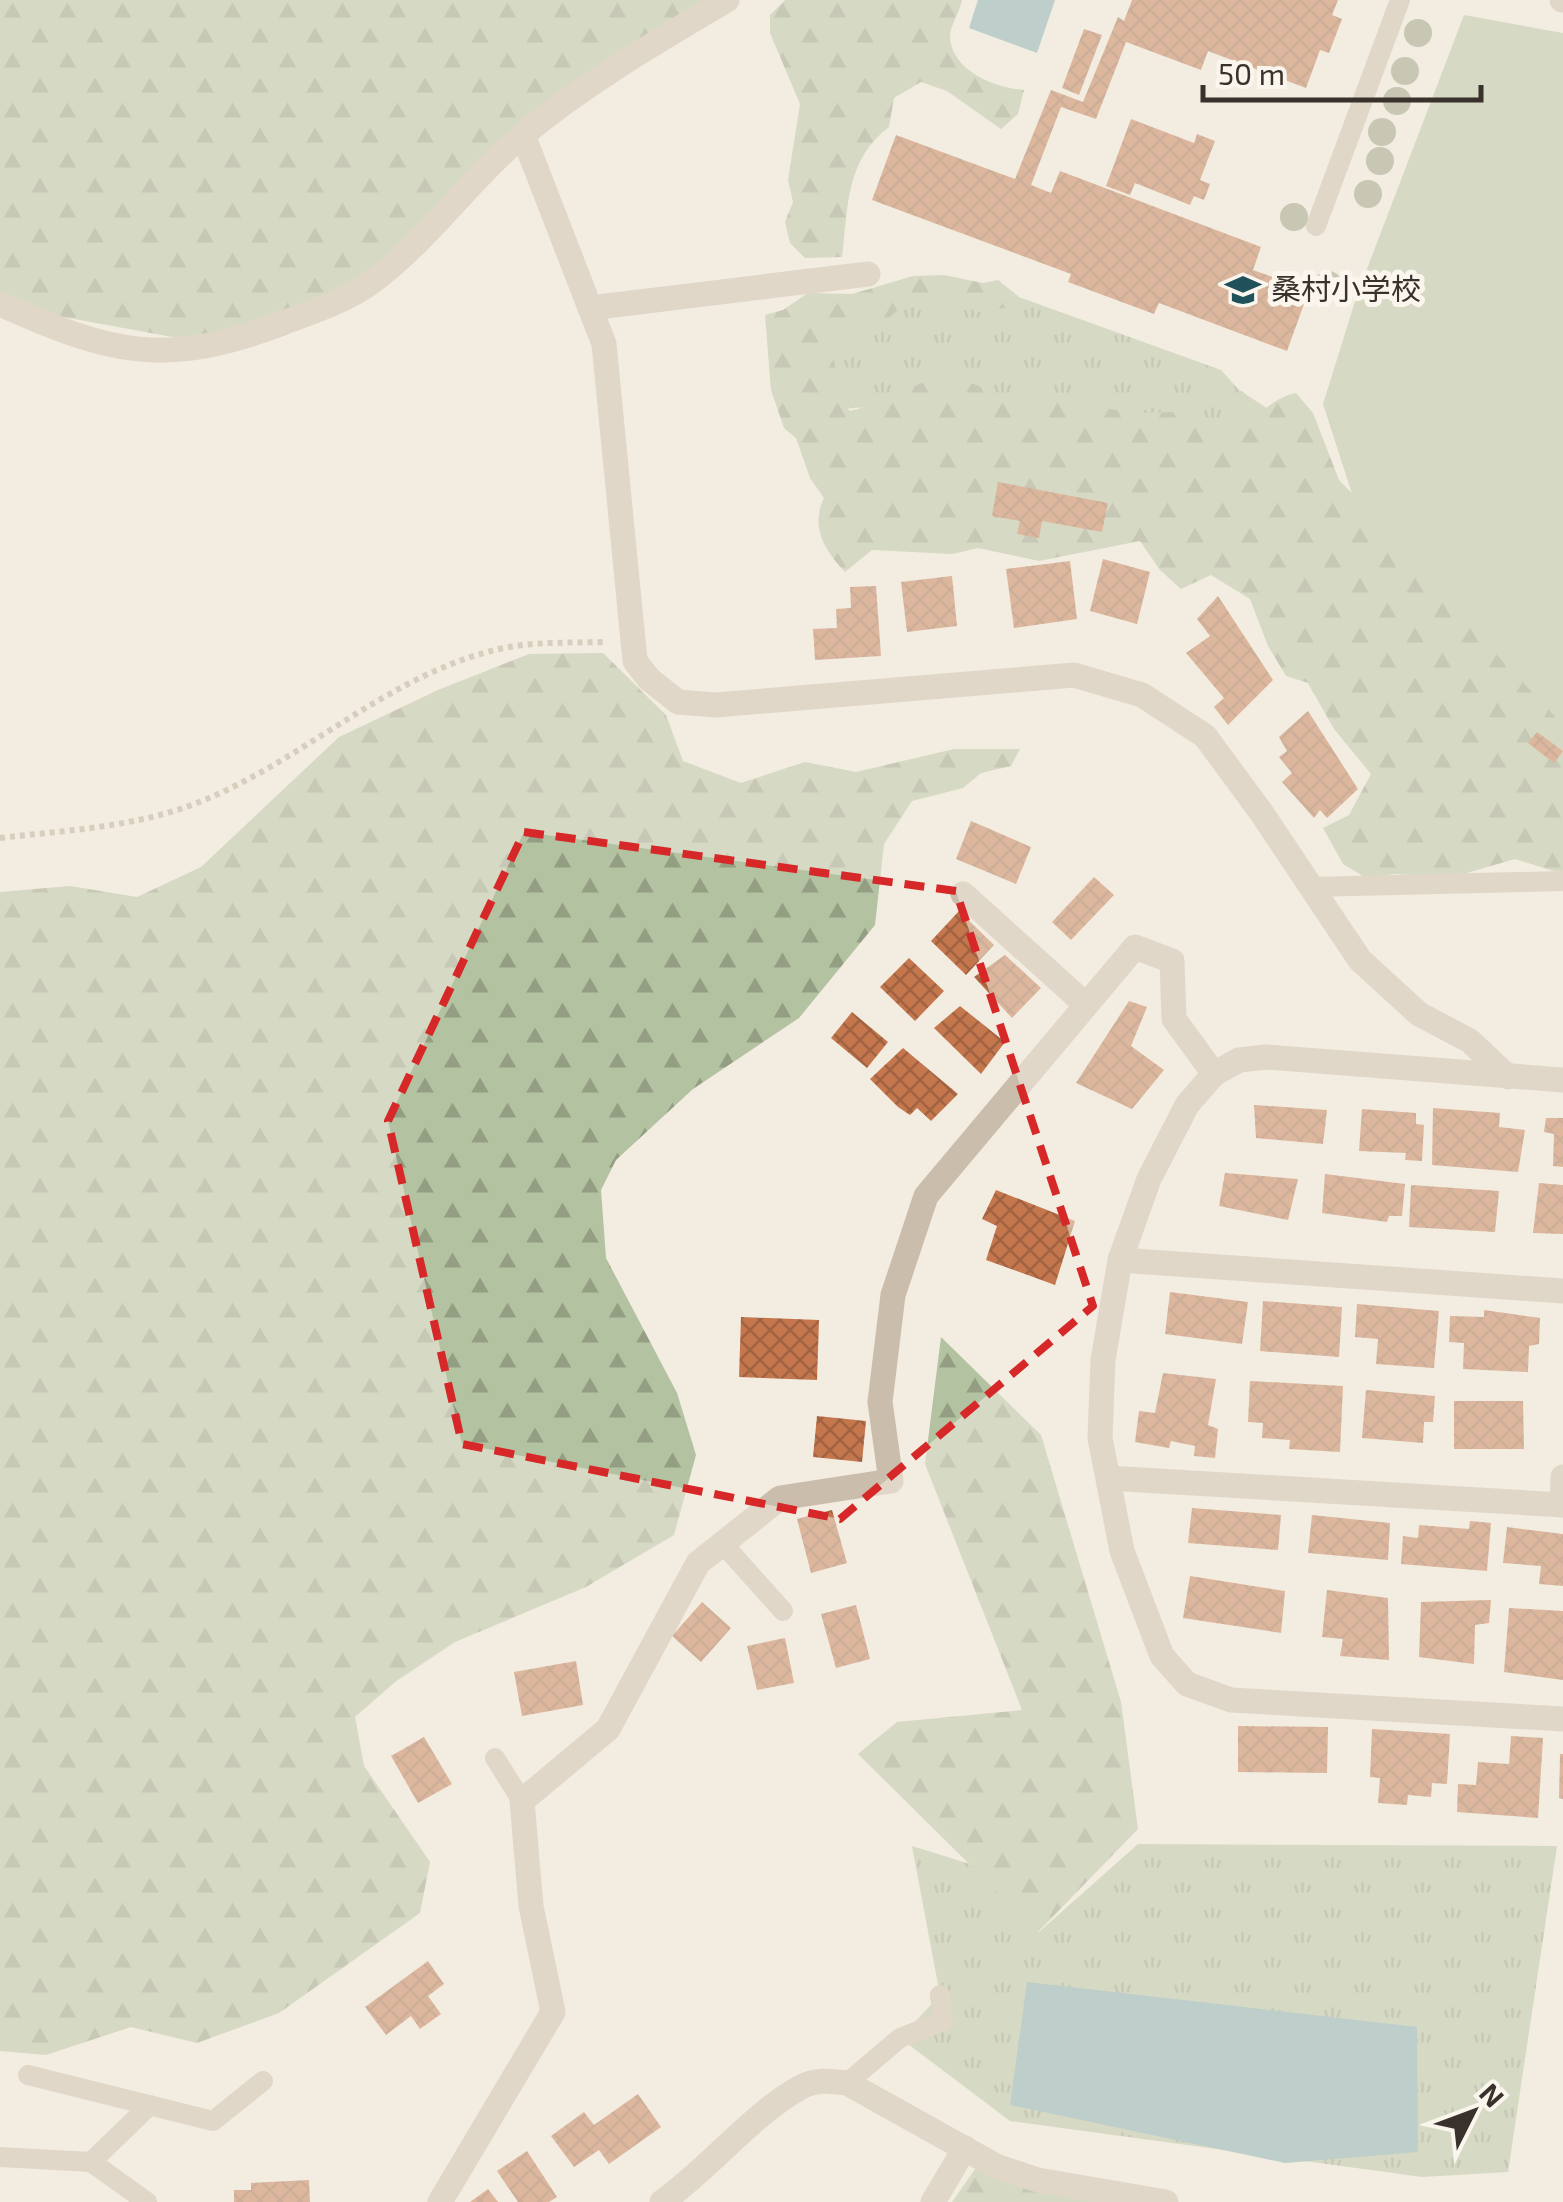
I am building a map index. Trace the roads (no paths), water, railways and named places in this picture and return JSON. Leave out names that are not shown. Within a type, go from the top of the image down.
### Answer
[{"type":"street","points":[[0,304],[63,333],[122,350],[178,353],[240,339],[332,304],[366,286],[523,135],[619,65],[727,0]]},
{"type":"street","points":[[523,135],[604,344],[631,642],[635,661],[648,679],[678,702],[716,704],[1074,675],[1142,695],[1205,736],[1360,960],[1419,1014],[1470,1042],[1508,1077]]},
{"type":"street","points":[[590,308],[868,274]]},
{"type":"street","points":[[964,894],[1086,1004]]},
{"type":"street","points":[[440,2202],[553,2012],[532,1906],[522,1801],[608,1729],[698,1563],[780,1498],[891,1481],[880,1402],[891,1313],[926,1196],[1135,948],[1172,961],[1174,1020],[1214,1074]]},
{"type":"street","points":[[1563,1080],[1266,1057],[1239,1060],[1214,1074],[1180,1120],[1150,1180],[1120,1260],[1103,1360],[1100,1438],[1122,1551],[1162,1656],[1187,1684],[1231,1700],[1563,1719]]},
{"type":"street","points":[[1120,1260],[1563,1291]]},
{"type":"street","points":[[1108,1478],[1562,1504],[1563,1476]]},
{"type":"street","points":[[662,2202],[802,2087],[823,2080],[847,2083],[965,2148],[1038,2180],[1166,2202]]},
{"type":"street","points":[[933,2202],[965,2148]]},
{"type":"lane","points":[[1316,226],[1400,0]]},
{"type":"lane","points":[[1310,888],[1563,881]]},
{"type":"lane","points":[[722,1543],[784,1612]]},
{"type":"lane","points":[[495,1758],[522,1801]]},
{"type":"lane","points":[[847,2083],[900,2038],[943,2021],[940,1995]]},
{"type":"lane","points":[[28,2075],[214,2121],[263,2081]]},
{"type":"lane","points":[[91,2162],[150,2105]]},
{"type":"lane","points":[[0,2157],[91,2162],[147,2202]]},
{"type":"water","points":[[978,0],[1055,0],[1037,53],[969,28]]},
{"type":"water","points":[[1027,1982],[1417,2027],[1418,2152],[1285,2163],[1010,2105]]},
{"type":"place","name":"桑村小学校","points":[[1243,290]]}]
